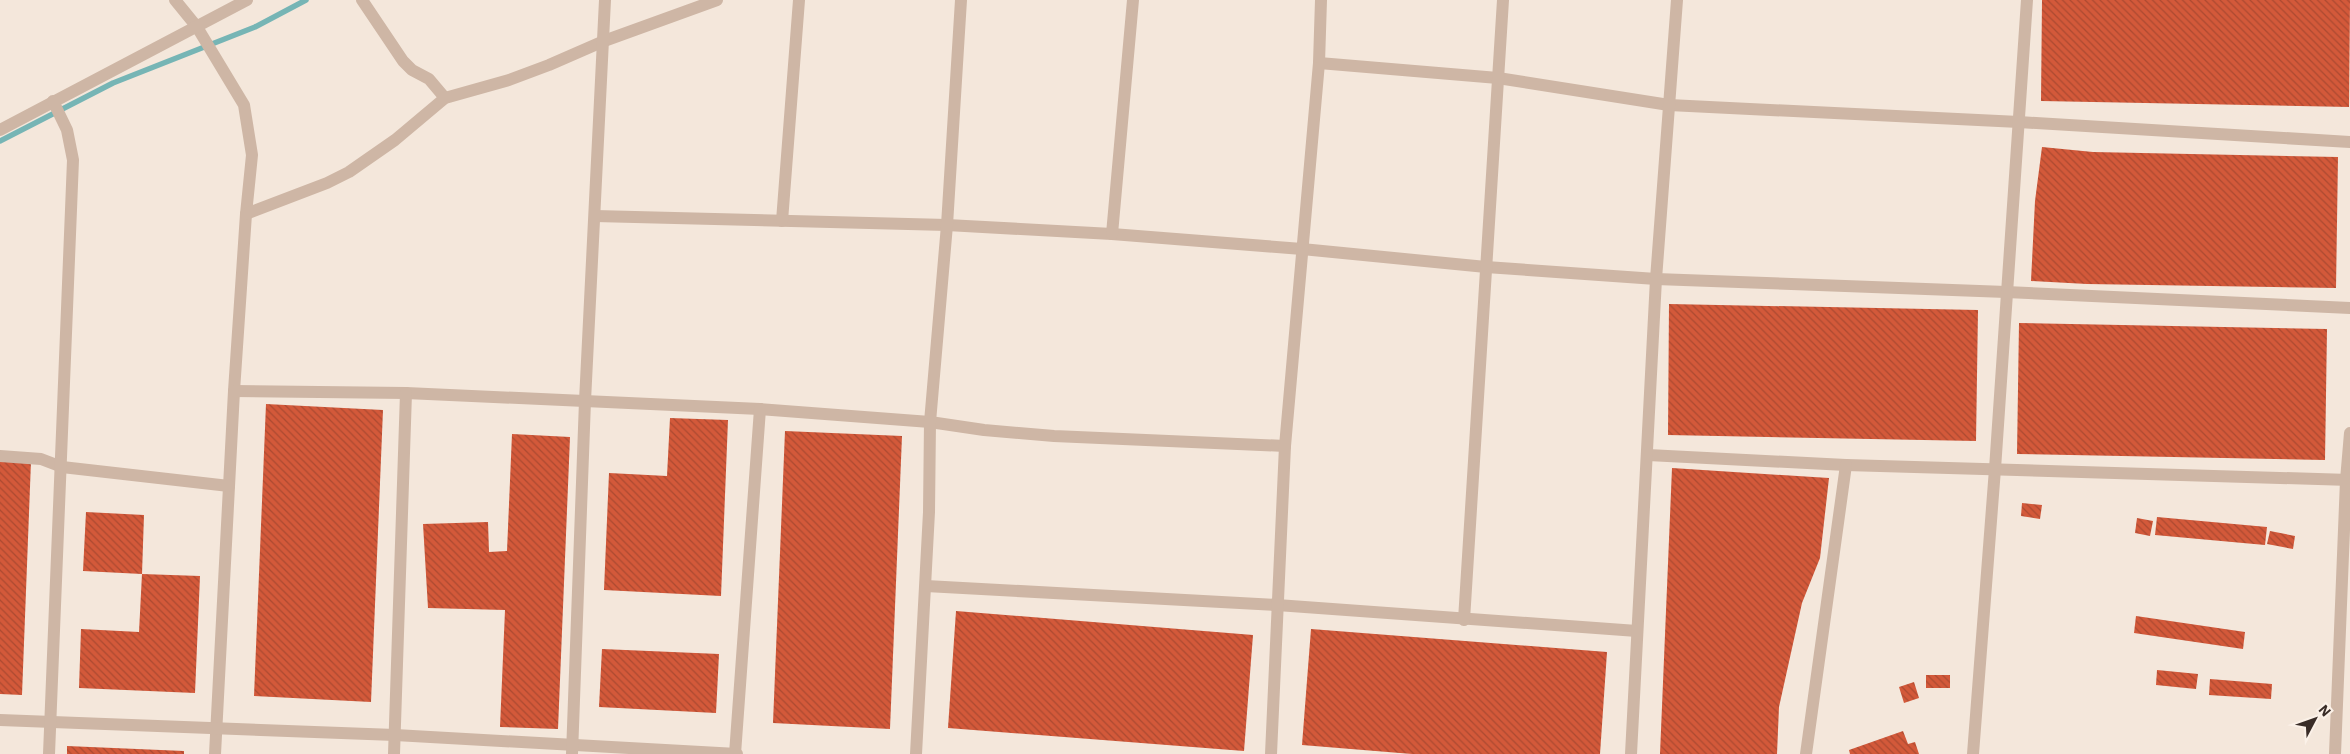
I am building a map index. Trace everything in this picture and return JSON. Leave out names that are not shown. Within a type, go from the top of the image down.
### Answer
[{"type":"street","points":[[175,0],[197,27],[244,105],[252,155],[234,391],[215,754]]},
{"type":"street","points":[[0,130],[247,0]]},
{"type":"street","points":[[362,0],[403,61],[412,70],[429,79],[445,98]]},
{"type":"street","points":[[572,749],[585,401],[605,0]]},
{"type":"street","points":[[246,214],[326,183],[349,172],[395,140],[445,98],[525,74],[604,41],[717,0]]},
{"type":"street","points":[[782,221],[798,0]]},
{"type":"street","points":[[916,754],[926,586],[930,422],[947,224],[961,0]]},
{"type":"street","points":[[1112,234],[1133,0]]},
{"type":"street","points":[[1271,754],[1285,446],[1319,63],[1321,0]]},
{"type":"street","points":[[1464,620],[1503,0]]},
{"type":"street","points":[[1631,754],[1656,279],[1677,0]]},
{"type":"street","points":[[1973,754],[2020,122],[2027,0]]},
{"type":"street","points":[[1319,63],[1498,78],[1668,105],[2020,122],[2350,142]]},
{"type":"street","points":[[48,754],[62,467],[65,326],[73,160],[67,130],[53,101]]},
{"type":"street","points":[[595,216],[947,224],[1112,234],[1302,249],[1486,267],[1656,279],[2006,292],[2350,308]]},
{"type":"street","points":[[234,391],[406,393],[760,409],[930,422],[984,430],[1054,436],[1285,446]]},
{"type":"street","points":[[394,754],[406,393]]},
{"type":"street","points":[[0,720],[395,735],[572,749],[736,754],[760,409]]},
{"type":"street","points":[[2335,754],[2344,662],[2350,433]]},
{"type":"street","points":[[1648,455],[1846,465],[2348,480]]},
{"type":"street","points":[[0,456],[41,460],[62,467],[229,486]]},
{"type":"street","points":[[1806,754],[1846,465]]},
{"type":"street","points":[[926,586],[1277,605],[1637,631]]},
{"type":"building","points":[[2042,0],[2350,0],[2349,107],[2041,101]]},
{"type":"building","points":[[2042,147],[2093,152],[2338,157],[2336,288],[2087,284],[2031,281],[2035,201]]},
{"type":"building","points":[[1669,304],[1978,310],[1976,441],[1668,435]]},
{"type":"building","points":[[2019,323],[2327,329],[2325,460],[2017,454]]},
{"type":"building","points":[[266,404],[383,410],[371,702],[254,696]]},
{"type":"building","points":[[670,418],[728,420],[721,596],[604,590],[609,473],[667,476]]},
{"type":"building","points":[[785,431],[902,436],[890,729],[773,723]]},
{"type":"building","points":[[512,434],[570,437],[558,729],[500,727],[505,610],[428,608],[423,524],[488,522],[489,552],[507,551]]},
{"type":"building","points":[[0,459],[31,461],[22,695],[0,694]]},
{"type":"building","points":[[1672,468],[1829,478],[1820,558],[1802,603],[1779,707],[1777,754],[1660,754]]},
{"type":"building","points":[[2022,503],[2042,505],[2040,519],[2021,516]]},
{"type":"building","points":[[86,512],[144,515],[142,574],[83,571]]},
{"type":"building","points":[[2157,517],[2267,527],[2265,545],[2155,535]]},
{"type":"building","points":[[2137,518],[2153,521],[2150,536],[2135,533]]},
{"type":"building","points":[[2270,531],[2295,536],[2293,549],[2267,544]]},
{"type":"building","points":[[142,574],[200,576],[195,693],[79,688],[81,629],[139,632]]},
{"type":"building","points":[[956,611],[1253,635],[1244,751],[948,728]]},
{"type":"building","points":[[2136,616],[2245,632],[2243,649],[2134,633]]},
{"type":"building","points":[[1311,629],[1607,652],[1600,754],[1412,754],[1302,745]]},
{"type":"building","points":[[602,649],[719,654],[716,713],[599,707]]},
{"type":"building","points":[[2157,670],[2198,674],[2196,689],[2156,685]]},
{"type":"building","points":[[1926,675],[1950,675],[1950,688],[1926,688]]},
{"type":"building","points":[[2210,679],[2272,684],[2271,699],[2209,695]]},
{"type":"building","points":[[1914,682],[1919,698],[1904,703],[1899,687]]},
{"type":"building","points":[[1903,731],[1908,744],[1915,742],[1919,754],[1850,754],[1849,750]]},
{"type":"building","points":[[67,746],[184,751],[184,754],[67,754]]},
{"type":"waterway","points":[[0,141],[113,83],[255,27],[306,0]]}]
